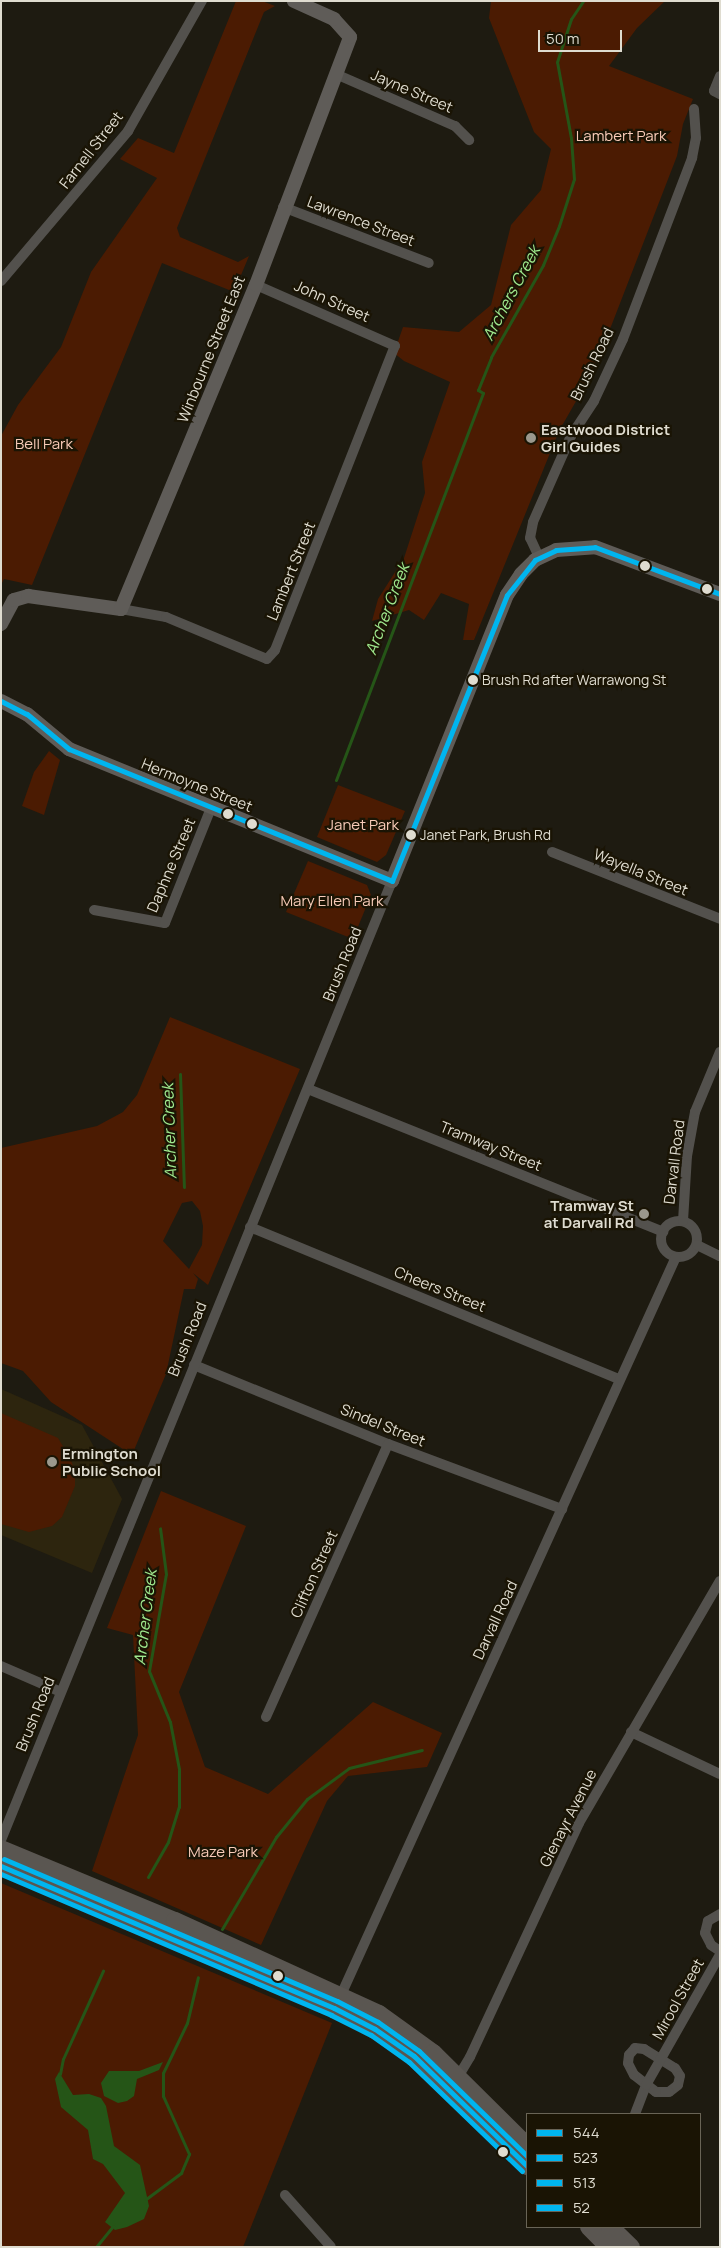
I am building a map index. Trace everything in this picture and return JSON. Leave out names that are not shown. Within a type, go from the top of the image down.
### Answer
[{"type":"highway","points":[[1,1849],[341,1995],[395,2024],[458,2077],[526,2145]]},
{"type":"highway","points":[[1,1866],[307,1996],[375,2029],[414,2056],[526,2165]]},
{"type":"highway","points":[[590,2228],[610,2247]]},
{"type":"highway","points":[[611,2228],[630,2247]]},
{"type":"street","name":"Farnell Street","points":[[1,280],[128,131],[202,1]]},
{"type":"street","name":"Winbourne Street East","points":[[121,608],[256,285],[283,207],[338,76],[350,36],[347,30],[334,19],[294,1]]},
{"type":"street","name":"Jayne Street","points":[[338,76],[455,126],[469,140]]},
{"type":"street","points":[[717,92],[720,76]]},
{"type":"street","name":"Brush Road","points":[[1,1840],[308,1089],[507,595],[521,574],[539,557],[530,538],[533,522],[571,436],[594,401],[623,339],[692,158],[696,138],[694,110]]},
{"type":"street","name":"Lawrence Street","points":[[283,207],[429,263]]},
{"type":"street","name":"John Street","points":[[256,285],[395,346]]},
{"type":"street","name":"Lambert Street","points":[[121,608],[166,617],[267,659],[275,650],[395,346]]},
{"type":"street","points":[[539,557],[566,548],[595,547],[720,594]]},
{"type":"street","points":[[1,624],[14,600],[28,596],[121,608]]},
{"type":"street","name":"Hermoyne Street","points":[[1,701],[27,714],[69,749],[392,881]]},
{"type":"street","name":"Daphne Street","points":[[94,910],[165,923],[211,808]]},
{"type":"street","name":"Wayella Street","points":[[552,852],[720,919]]},
{"type":"street","name":"Darvall Road","points":[[683,1221],[687,1156],[695,1112],[720,1052]]},
{"type":"street","name":"Tramway Street","points":[[308,1089],[663,1232]]},
{"type":"street","points":[[683,1221],[696,1232],[697,1245],[691,1254],[676,1257],[663,1248],[663,1232],[671,1223],[683,1221]]},
{"type":"street","name":"Cheers Street","points":[[250,1227],[619,1379]]},
{"type":"street","points":[[697,1245],[720,1256]]},
{"type":"street","name":"Darvall Road","points":[[341,1995],[676,1257]]},
{"type":"street","name":"Sindel Street","points":[[194,1365],[388,1444],[562,1509]]},
{"type":"street","name":"Clifton Street","points":[[266,1717],[388,1444]]},
{"type":"street","name":"Glenayr Avenue","points":[[458,2077],[470,2057],[579,1823],[720,1581]]},
{"type":"street","points":[[1,1666],[61,1692]]},
{"type":"street","points":[[632,1732],[720,1774]]},
{"type":"street","name":"Mirool Street","points":[[720,1914],[708,1921],[705,1933],[711,1945],[720,1951]]},
{"type":"street","name":"Mirool Street","points":[[635,2113],[646,2086],[720,1955]]},
{"type":"street","name":"Mirool Street","points":[[635,2048],[644,2049],[662,2058],[675,2068],[680,2076],[678,2085],[669,2092],[656,2092],[634,2076],[629,2054],[635,2048]]},
{"type":"street","points":[[285,2195],[331,2247]]},
{"type":"shaded area","name":"Ermington Public School","points":[[1,1389],[82,1425],[122,1499],[92,1573],[1,1535]]},
{"type":"shaded area","points":[[163,2062],[159,2070],[137,2079],[134,2096],[127,2101],[118,2103],[104,2096],[101,2083],[109,2071],[139,2071]]},
{"type":"shaded area","points":[[59,2072],[73,2095],[89,2094],[101,2098],[106,2106],[114,2146],[140,2165],[149,2206],[144,2219],[115,2230],[105,2222],[125,2193],[103,2164],[93,2159],[88,2130],[61,2107],[55,2079]]},
{"type":"green space","name":"Bell Park","points":[[236,1],[262,1],[275,6],[264,12],[177,228],[180,237],[238,262],[249,256],[234,292],[162,263],[32,585],[4,579],[1,585],[1,436],[18,405],[61,347],[91,272],[157,178],[120,159],[138,138],[174,153]]},
{"type":"green space","name":"Lambert Park","points":[[491,1],[665,1],[637,28],[609,66],[693,99],[683,124],[677,156],[612,324],[587,382],[559,431],[474,640],[463,640],[469,604],[441,593],[424,620],[409,610],[372,621],[378,599],[404,558],[425,493],[422,462],[450,382],[404,361],[394,353],[403,327],[459,332],[491,305],[511,225],[541,190],[551,149],[534,132],[489,18]]},
{"type":"green space","points":[[49,751],[60,760],[44,815],[22,806],[34,772]]},
{"type":"green space","name":"Janet Park","points":[[338,785],[405,811],[386,855],[377,862],[317,837]]},
{"type":"green space","name":"Mary Ellen Park","points":[[308,861],[367,885],[371,895],[353,939],[286,912]]},
{"type":"green space","points":[[170,1017],[300,1069],[208,1285],[193,1273],[198,1279],[195,1289],[184,1289],[166,1374],[132,1455],[51,1402],[23,1371],[1,1363],[1,1148],[97,1126],[123,1112],[137,1095]],"holes":[[[192,1201],[200,1211],[203,1226],[202,1245],[189,1269],[163,1241],[182,1203]]]},
{"type":"green space","points":[[1,1413],[58,1438],[70,1458],[75,1471],[75,1486],[62,1517],[52,1526],[29,1532],[1,1524]]},
{"type":"green space","name":"Maze Park","points":[[161,1491],[246,1526],[179,1692],[205,1767],[268,1794],[373,1702],[442,1733],[427,1767],[348,1776],[327,1801],[261,1945],[92,1871],[138,1735],[133,1635],[107,1628]]},
{"type":"green space","points":[[1,1883],[332,2023],[243,2247],[1,2247]]},
{"type":"waterway","name":"Archers Creek","points":[[336,780],[483,393],[478,390],[491,357],[543,265],[559,226],[574,179],[571,138],[557,62],[571,19],[583,1]]},
{"type":"waterway","name":"Archer Creek","points":[[180,1074],[184,1187]]},
{"type":"waterway","name":"Archer Creek","points":[[148,1877],[168,1842],[179,1807],[179,1769],[170,1722],[149,1671],[166,1574],[160,1528]]},
{"type":"waterway","name":"Archer Creek","points":[[222,1929],[276,1837],[307,1799],[349,1768],[422,1750]]},
{"type":"waterway","name":"Archer Creek","points":[[60,2074],[63,2059],[103,1971]]},
{"type":"waterway","name":"Archer Creek","points":[[146,2199],[181,2173],[189,2154],[163,2096],[163,2073],[187,2023],[198,1977]]},
{"type":"waterway","name":"Archer Creek","points":[[96,2247],[113,2226]]},
{"type":"transit line","name":"544","points":[[392,881],[507,595],[535,560],[556,550],[595,547],[720,594]]},
{"type":"transit line","name":"544","points":[[1,701],[27,714],[69,749],[392,881]]},
{"type":"transit line","name":"52","points":[[4,1859],[337,2001],[378,2022],[419,2051],[526,2155]]},
{"type":"transit line","name":"523","points":[[1,1866],[334,2008],[375,2029],[414,2056],[526,2165]]},
{"type":"transit line","name":"513","points":[[1,1874],[331,2015],[371,2035],[409,2062],[522,2171]]},
{"type":"place","name":"Eastwood District Girl Guides","points":[[531,438]]},
{"type":"place","name":"Brush Rd after Warrawong St","points":[[473,680]]},
{"type":"place","name":"Janet Park, Brush Rd","points":[[411,835]]},
{"type":"place","name":"Tramway St at Darvall Rd","points":[[644,1214]]},
{"type":"place","name":"Ermington Public School","points":[[52,1462]]}]
